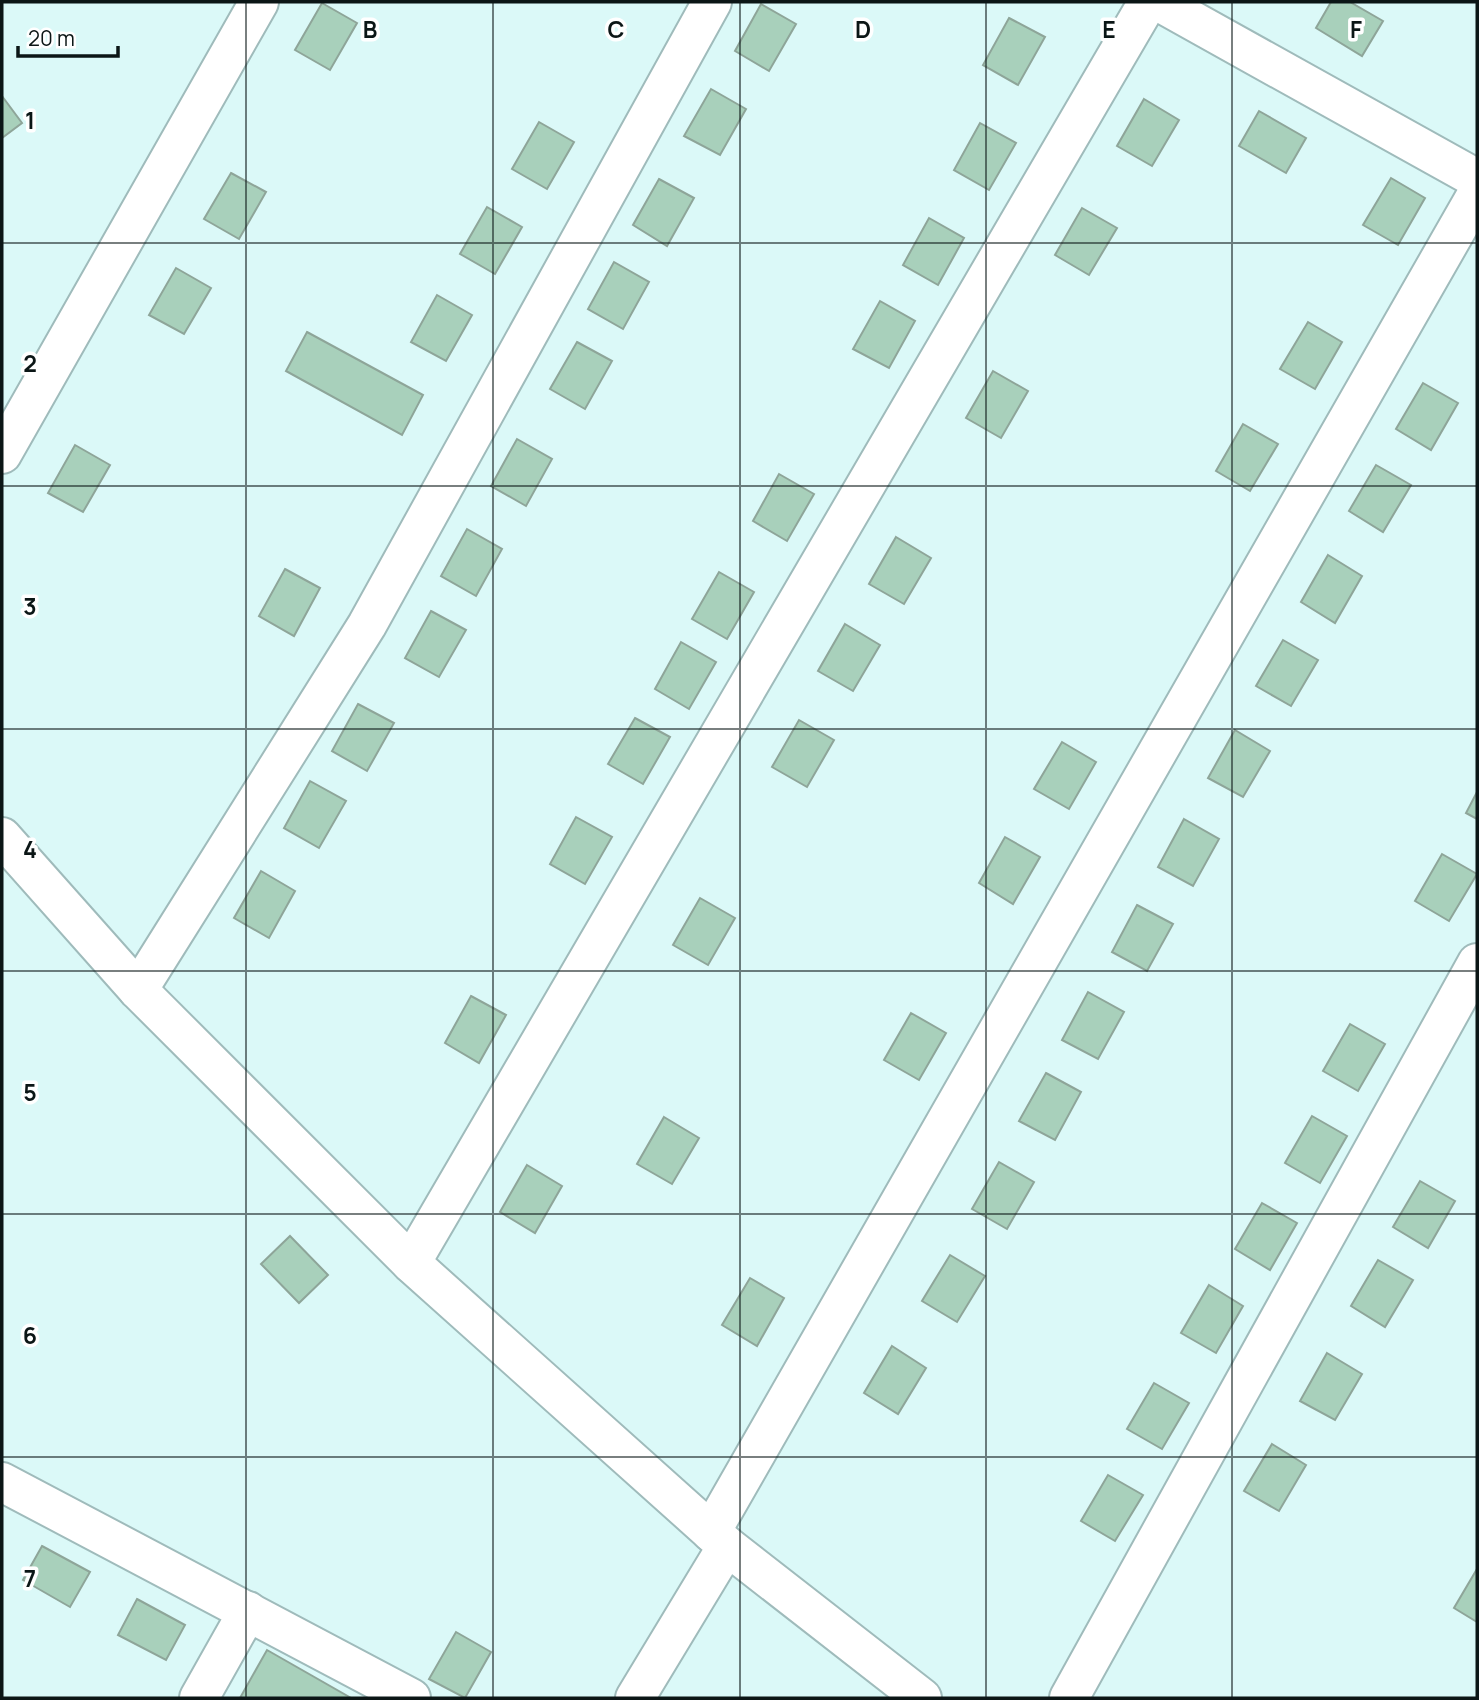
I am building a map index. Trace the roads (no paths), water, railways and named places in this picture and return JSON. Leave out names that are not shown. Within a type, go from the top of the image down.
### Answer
[{"type":"street","points":[[2,454],[259,2]]},
{"type":"street","points":[[138,990],[367,625],[712,2]]},
{"type":"street","points":[[411,1264],[1148,2]]},
{"type":"street","points":[[1158,2],[1477,179]]},
{"type":"street","points":[[635,1698],[719,1539],[1477,194]]},
{"type":"street","points":[[2,837],[138,990],[411,1264],[719,1539],[922,1698]]},
{"type":"street","points":[[1069,1698],[1477,963]]},
{"type":"street","points":[[2,1482],[411,1698]]},
{"type":"street","points":[[199,1698],[248,1611]]}]
